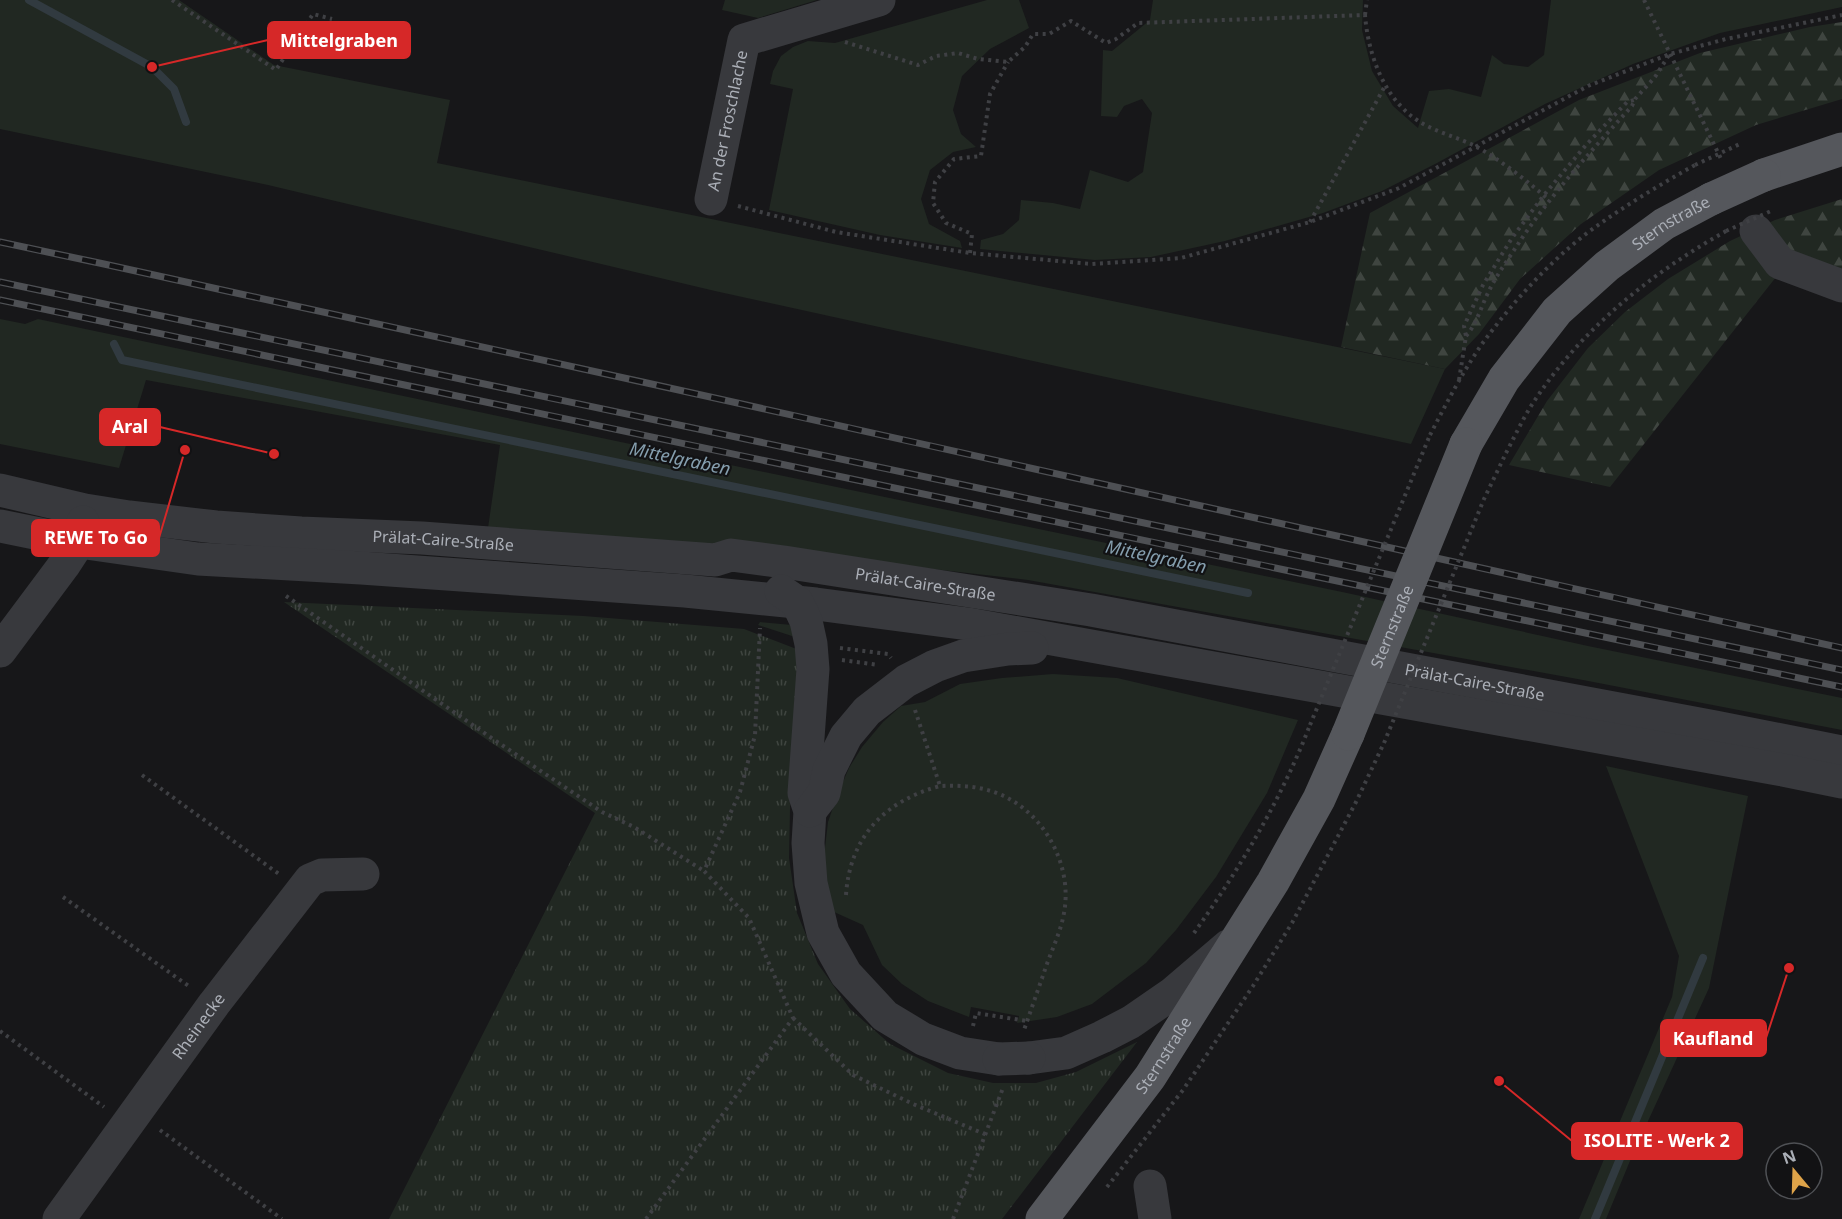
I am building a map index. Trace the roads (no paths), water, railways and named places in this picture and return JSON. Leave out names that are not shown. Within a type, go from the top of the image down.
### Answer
[{"type":"main road","name":"Sternstraße","points":[[1042,1219],[1150,1077],[1273,882],[1319,799],[1348,734],[1466,444],[1504,379],[1557,311],[1607,266],[1664,224],[1764,175],[1842,149]]},
{"type":"street","name":"An der Froschlache","points":[[711,199],[744,40],[879,0]]},
{"type":"street","points":[[1750,221],[1780,263],[1842,286]]},
{"type":"street","name":"Prälat-Caire-Straße","points":[[0,490],[85,510],[216,526],[364,537],[422,538],[715,560],[731,555],[784,562],[1091,610],[1534,709],[1786,755],[1842,752]]},
{"type":"street","points":[[0,651],[55,578],[78,542],[85,510]]},
{"type":"street","name":"Prälat-Caire-Straße","points":[[0,526],[78,542],[198,559],[685,591],[797,602],[969,624],[1083,646],[1534,709]]},
{"type":"street","points":[[362,568],[364,537]]},
{"type":"street","points":[[715,560],[729,570],[763,579],[797,602],[806,621],[813,669],[804,793],[810,811],[808,843],[811,883],[823,933],[846,974],[885,1016],[923,1039],[960,1053],[1014,1058],[1066,1053],[1131,1022],[1173,993],[1237,938]]},
{"type":"street","points":[[810,811],[824,794],[829,770],[846,736],[867,711],[906,681],[935,666],[963,656],[1008,649],[1083,646]]},
{"type":"street","name":"Prälat-Caire-Straße","points":[[1786,755],[1842,782]]},
{"type":"street","name":"Rheinecke","points":[[59,1219],[214,1004],[310,880],[322,875],[363,874]]},
{"type":"street","points":[[1150,1186],[1155,1219]]},
{"type":"waterway","name":"Mittelgraben","points":[[29,0],[152,67],[174,89],[186,122]]},
{"type":"waterway","name":"Mittelgraben","points":[[114,344],[122,360],[1248,593]]},
{"type":"waterway","name":"Mittelgraben","points":[[1595,1219],[1703,958]]},
{"type":"railway","points":[[0,242],[1842,648]]},
{"type":"railway","points":[[0,282],[1842,670]]},
{"type":"railway","points":[[0,300],[1842,687]]},
{"type":"place","name":"Mittelgraben","points":[[152,67]]},
{"type":"place","name":"REWE To Go","points":[[185,450]]},
{"type":"place","name":"Aral","points":[[274,454]]},
{"type":"place","name":"Kaufland","points":[[1789,968]]},
{"type":"place","name":"ISOLITE - Werk 2","points":[[1499,1081]]}]
